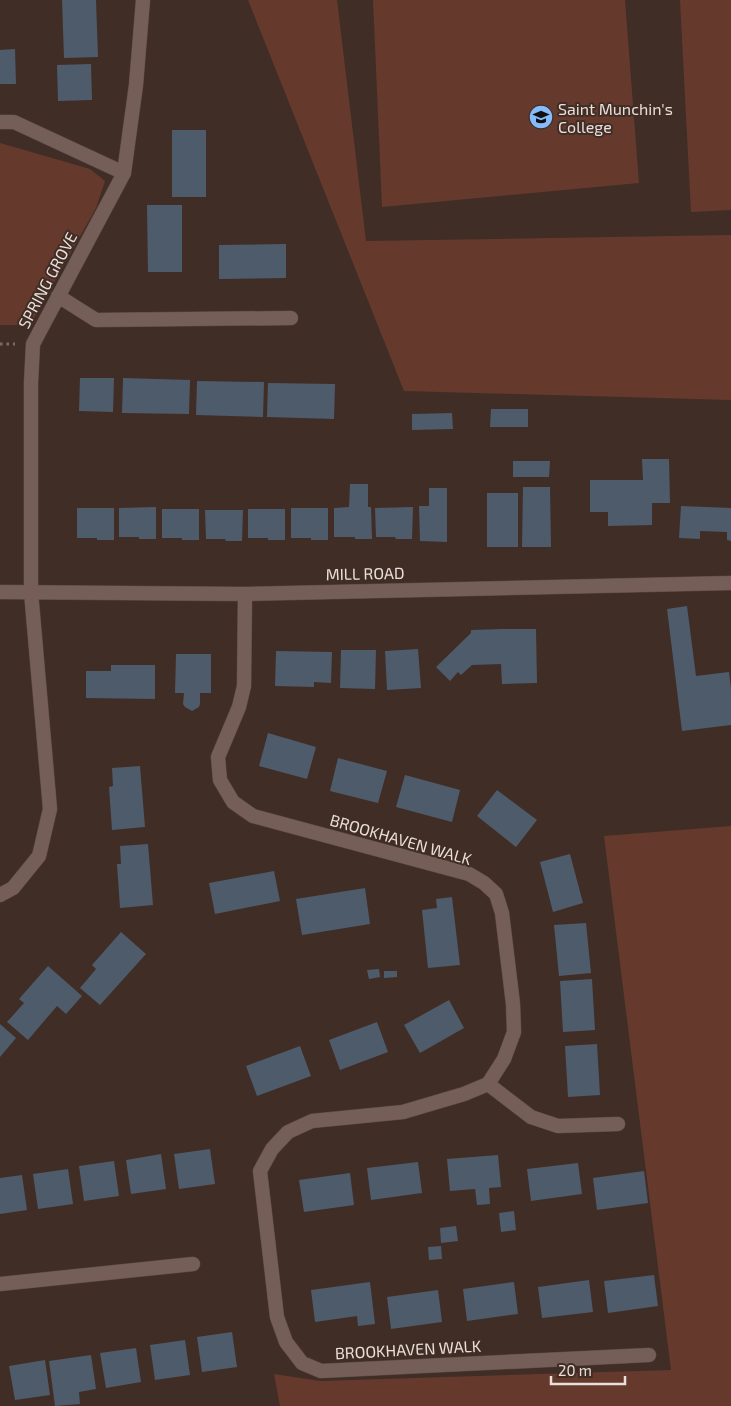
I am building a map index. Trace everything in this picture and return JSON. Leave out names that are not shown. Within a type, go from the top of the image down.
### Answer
[{"type":"street","name":"SPRING GROVE","points":[[0,896],[13,888],[39,856],[50,809],[31,592],[31,383],[33,344],[124,173],[136,85],[143,0]]},
{"type":"street","points":[[0,122],[14,122],[124,173]]},
{"type":"street","points":[[58,296],[96,320],[291,318]]},
{"type":"street","name":"MILL ROAD","points":[[0,592],[245,594],[731,583]]},
{"type":"street","name":"BROOKHAVEN WALK","points":[[245,594],[244,686],[239,707],[218,757],[220,780],[233,802],[253,816],[469,874],[484,883],[496,894],[503,922],[513,1004],[514,1032],[504,1059],[488,1084],[464,1094],[403,1112],[312,1121],[288,1132],[272,1149],[260,1171],[277,1317],[286,1342],[302,1362],[321,1371],[649,1355]]},
{"type":"street","points":[[488,1084],[531,1117],[558,1126],[618,1124]]},
{"type":"street","points":[[0,1284],[193,1264]]},
{"type":"shaded area","points":[[248,0],[337,0],[366,241],[731,235],[731,400],[404,391]]},
{"type":"shaded area","points":[[373,0],[625,0],[639,183],[382,207]]},
{"type":"shaded area","points":[[680,0],[731,0],[731,210],[691,212]]},
{"type":"shaded area","points":[[0,143],[90,169],[105,181],[96,208],[30,325],[0,325]]},
{"type":"shaded area","points":[[731,826],[731,1406],[280,1406],[274,1374],[320,1381],[671,1370],[604,836]]},
{"type":"building","points":[[62,0],[96,0],[98,57],[64,58]]},
{"type":"building","points":[[15,49],[16,84],[0,84],[0,50]]},
{"type":"building","points":[[91,64],[92,100],[58,101],[57,65]]},
{"type":"building","points":[[172,130],[206,130],[206,197],[172,197]]},
{"type":"building","points":[[147,205],[182,205],[182,272],[148,272]]},
{"type":"building","points":[[286,244],[286,278],[219,279],[219,245]]},
{"type":"building","points":[[80,378],[114,378],[113,412],[79,411]]},
{"type":"building","points":[[123,378],[190,380],[189,414],[122,413]]},
{"type":"building","points":[[197,381],[264,382],[263,417],[196,415]]},
{"type":"building","points":[[268,383],[335,384],[334,419],[267,417]]},
{"type":"building","points":[[491,409],[528,409],[528,427],[490,427]]},
{"type":"building","points":[[452,413],[453,429],[412,430],[412,414]]},
{"type":"building","points":[[642,459],[669,459],[670,503],[652,503],[652,525],[608,526],[608,512],[590,512],[590,480],[643,480]]},
{"type":"building","points":[[513,461],[550,461],[549,477],[513,477]]},
{"type":"building","points":[[350,484],[368,484],[368,507],[371,507],[372,539],[334,537],[334,508],[349,507]]},
{"type":"building","points":[[523,487],[550,487],[551,547],[522,547]]},
{"type":"building","points":[[429,488],[447,488],[447,542],[420,541],[419,506],[429,506]]},
{"type":"building","points":[[487,493],[518,493],[518,547],[487,547]]},
{"type":"building","points":[[681,506],[731,508],[731,541],[727,540],[727,532],[700,531],[700,539],[679,538]]},
{"type":"building","points":[[156,507],[156,539],[119,537],[119,508]]},
{"type":"building","points":[[413,507],[412,539],[376,537],[375,508]]},
{"type":"building","points":[[77,508],[114,508],[114,540],[77,538]]},
{"type":"building","points":[[291,508],[328,508],[328,540],[291,538]]},
{"type":"building","points":[[162,509],[199,509],[199,540],[162,538]]},
{"type":"building","points":[[248,509],[285,509],[285,540],[248,538]]},
{"type":"building","points":[[205,510],[243,510],[242,541],[206,539]]},
{"type":"building","points":[[687,606],[696,676],[729,672],[731,725],[682,731],[667,609]]},
{"type":"building","points":[[536,629],[537,683],[502,684],[501,664],[472,665],[461,675],[458,672],[450,681],[436,667],[471,633],[471,630]]},
{"type":"building","points":[[418,649],[421,688],[387,690],[385,651]]},
{"type":"building","points":[[341,650],[376,650],[375,689],[340,688]]},
{"type":"building","points":[[276,651],[332,652],[331,683],[314,682],[314,687],[275,686]]},
{"type":"building","points":[[176,654],[211,654],[211,693],[200,693],[199,707],[192,711],[183,704],[184,693],[175,693]]},
{"type":"building","points":[[111,665],[155,665],[155,699],[86,698],[86,671],[111,671]]},
{"type":"building","points":[[268,733],[316,747],[307,779],[259,766]]},
{"type":"building","points":[[338,758],[387,771],[378,803],[330,791]]},
{"type":"building","points":[[140,766],[145,827],[112,830],[109,787],[113,786],[112,768]]},
{"type":"building","points":[[405,775],[460,790],[452,822],[396,807]]},
{"type":"building","points":[[497,790],[537,820],[516,847],[477,816]]},
{"type":"building","points":[[148,844],[153,905],[120,908],[117,864],[121,864],[120,846]]},
{"type":"building","points":[[570,854],[583,903],[553,912],[540,862]]},
{"type":"building","points":[[274,871],[280,901],[215,914],[209,883]]},
{"type":"building","points":[[365,888],[370,924],[302,935],[296,899]]},
{"type":"building","points":[[452,897],[460,965],[428,968],[422,910],[437,908],[436,899]]},
{"type":"building","points":[[586,923],[591,973],[559,976],[554,925]]},
{"type":"building","points":[[121,932],[146,954],[100,1005],[80,988],[96,969],[92,965]]},
{"type":"building","points":[[48,966],[82,996],[66,1014],[57,1006],[28,1040],[7,1022],[24,1003],[19,999]]},
{"type":"building","points":[[379,969],[380,977],[369,979],[367,970]]},
{"type":"building","points":[[384,971],[397,971],[397,977],[384,978]]},
{"type":"building","points":[[592,979],[595,1030],[563,1032],[560,981]]},
{"type":"building","points":[[449,1000],[464,1028],[420,1053],[404,1025]]},
{"type":"building","points":[[377,1022],[388,1052],[340,1070],[329,1040]]},
{"type":"building","points":[[0,1024],[16,1038],[0,1057]]},
{"type":"building","points":[[597,1044],[600,1095],[568,1097],[565,1046]]},
{"type":"building","points":[[300,1046],[311,1076],[257,1096],[246,1066]]},
{"type":"building","points":[[210,1149],[215,1184],[179,1189],[174,1154]]},
{"type":"building","points":[[161,1154],[166,1189],[131,1194],[126,1160]]},
{"type":"building","points":[[498,1155],[501,1187],[489,1188],[490,1204],[477,1205],[475,1189],[450,1191],[447,1159]]},
{"type":"building","points":[[114,1161],[119,1196],[84,1201],[79,1166]]},
{"type":"building","points":[[418,1162],[422,1193],[371,1200],[367,1168]]},
{"type":"building","points":[[578,1163],[582,1194],[531,1201],[527,1169]]},
{"type":"building","points":[[68,1169],[73,1204],[38,1209],[33,1174]]},
{"type":"building","points":[[644,1171],[648,1203],[597,1210],[593,1178]]},
{"type":"building","points":[[350,1173],[354,1205],[304,1212],[299,1180]]},
{"type":"building","points":[[22,1175],[27,1210],[0,1214],[0,1178]]},
{"type":"building","points":[[514,1211],[516,1230],[501,1232],[499,1213]]},
{"type":"building","points":[[456,1226],[458,1241],[441,1243],[440,1228]]},
{"type":"building","points":[[441,1246],[442,1259],[429,1260],[428,1247]]},
{"type":"building","points":[[654,1275],[658,1306],[608,1313],[604,1281]]},
{"type":"building","points":[[589,1280],[593,1312],[542,1318],[538,1287]]},
{"type":"building","points":[[370,1282],[375,1324],[358,1326],[357,1316],[315,1322],[311,1290]]},
{"type":"building","points":[[514,1282],[518,1314],[467,1321],[463,1289]]},
{"type":"building","points":[[438,1290],[442,1322],[391,1329],[387,1297]]},
{"type":"building","points":[[232,1332],[237,1367],[202,1372],[197,1337]]},
{"type":"building","points":[[185,1340],[190,1375],[155,1380],[150,1345]]},
{"type":"building","points":[[136,1348],[141,1382],[106,1388],[100,1353]]},
{"type":"building","points":[[91,1355],[96,1389],[79,1392],[80,1404],[55,1406],[49,1361]]},
{"type":"building","points":[[45,1360],[50,1395],[15,1400],[9,1366]]},
{"type":"place","name":"Saint Munchin's College","points":[[541,117]]}]
